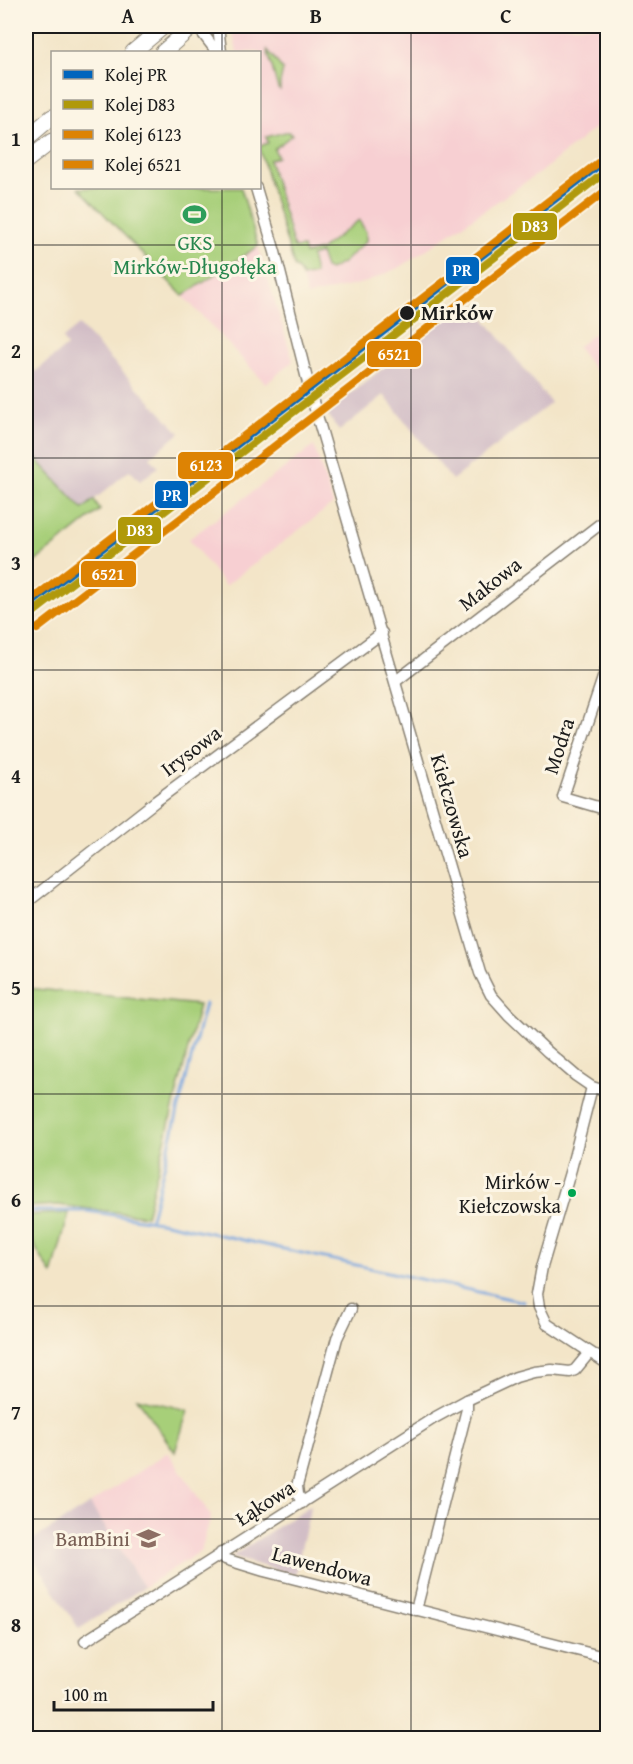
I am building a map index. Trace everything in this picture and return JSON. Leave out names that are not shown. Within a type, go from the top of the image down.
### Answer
[{"type":"main road","points":[[134,51],[164,26]]},
{"type":"main road","points":[[164,51],[195,26]]},
{"type":"main road","points":[[26,139],[51,118]]},
{"type":"main road","points":[[26,161],[51,142]]},
{"type":"street","points":[[195,26],[218,51]]},
{"type":"street","points":[[218,26],[219,51]]},
{"type":"street","name":"Kiełczowska","points":[[256,189],[275,252],[311,395],[480,973],[487,989],[508,1014],[555,1058],[592,1088]]},
{"type":"street","name":"Makowa","points":[[396,681],[608,518]]},
{"type":"street","name":"Irysowa","points":[[26,903],[156,801],[382,633]]},
{"type":"street","name":"Modra","points":[[608,663],[563,796],[608,810]]},
{"type":"street","points":[[608,1092],[592,1088],[542,1267],[537,1294],[539,1307],[547,1324],[608,1365]]},
{"type":"street","points":[[302,1503],[297,1486],[337,1338],[351,1309]]},
{"type":"street","name":"Łąkowa","points":[[85,1641],[434,1418],[516,1377],[534,1372],[575,1370],[589,1353]]},
{"type":"street","points":[[417,1610],[467,1409],[467,1400]]},
{"type":"street","name":"Lawendowa","points":[[221,1553],[225,1559],[245,1566],[608,1658]]},
{"type":"shaded area","points":[[231,26],[607,26],[607,118],[542,171],[402,266],[367,282],[307,296],[300,272],[294,266],[261,153],[261,51],[237,51]]},
{"type":"shaded area","points":[[258,246],[293,361],[266,384],[183,296]]},
{"type":"shaded area","points":[[469,299],[551,403],[452,480],[384,395],[339,431],[327,413]]},
{"type":"shaded area","points":[[607,324],[607,386],[577,347]]},
{"type":"shaded area","points":[[79,325],[180,433],[150,457],[158,467],[140,481],[130,470],[83,509],[26,448],[26,368],[30,365],[35,372],[67,346],[62,339]]},
{"type":"shaded area","points":[[314,446],[333,504],[225,586],[189,539]]},
{"type":"shaded area","points":[[168,1452],[211,1516],[201,1551],[144,1587],[90,1504]]},
{"type":"shaded area","points":[[90,1504],[144,1587],[79,1629],[26,1544]]},
{"type":"shaded area","points":[[311,1505],[295,1575],[231,1557]]},
{"type":"green space","points":[[267,49],[283,70],[280,90],[278,89]]},
{"type":"green space","points":[[285,132],[292,135],[274,149],[278,157],[269,160],[294,248],[303,247],[305,254],[320,250],[359,220],[366,232],[366,241],[343,263],[330,270],[325,268],[320,253],[311,256],[315,274],[302,277],[294,266],[261,154],[261,146],[268,143],[266,137]]},
{"type":"green space","points":[[80,189],[241,189],[258,246],[183,296]]},
{"type":"green space","points":[[26,448],[83,509],[94,500],[100,510],[26,569]]},
{"type":"green space","points":[[26,988],[199,1005],[146,1216],[58,1205],[26,1207]]},
{"type":"green space","points":[[69,1213],[52,1275],[26,1232],[26,1215]]},
{"type":"green space","points":[[137,1398],[188,1410],[175,1452]]},
{"type":"waterway","points":[[151,1218],[205,1004]]},
{"type":"waterway","points":[[26,1211],[87,1211],[166,1223],[524,1302]]},
{"type":"rail line","name":"PR","points":[[26,607],[608,158]]},
{"type":"rail line","name":"6123","points":[[26,604],[603,159]]},
{"type":"rail line","name":"D83","points":[[31,614],[608,170]]},
{"type":"rail line","name":"6521","points":[[37,629],[608,189]]},
{"type":"place","name":"GKS Mirków-Długołęka","points":[[195,215]]},
{"type":"place","name":"Mirków","points":[[407,313]]},
{"type":"place","name":"Mirków - Kiełczowska","points":[[572,1193]]},
{"type":"place","name":"BamBini","points":[[148,1539]]}]
